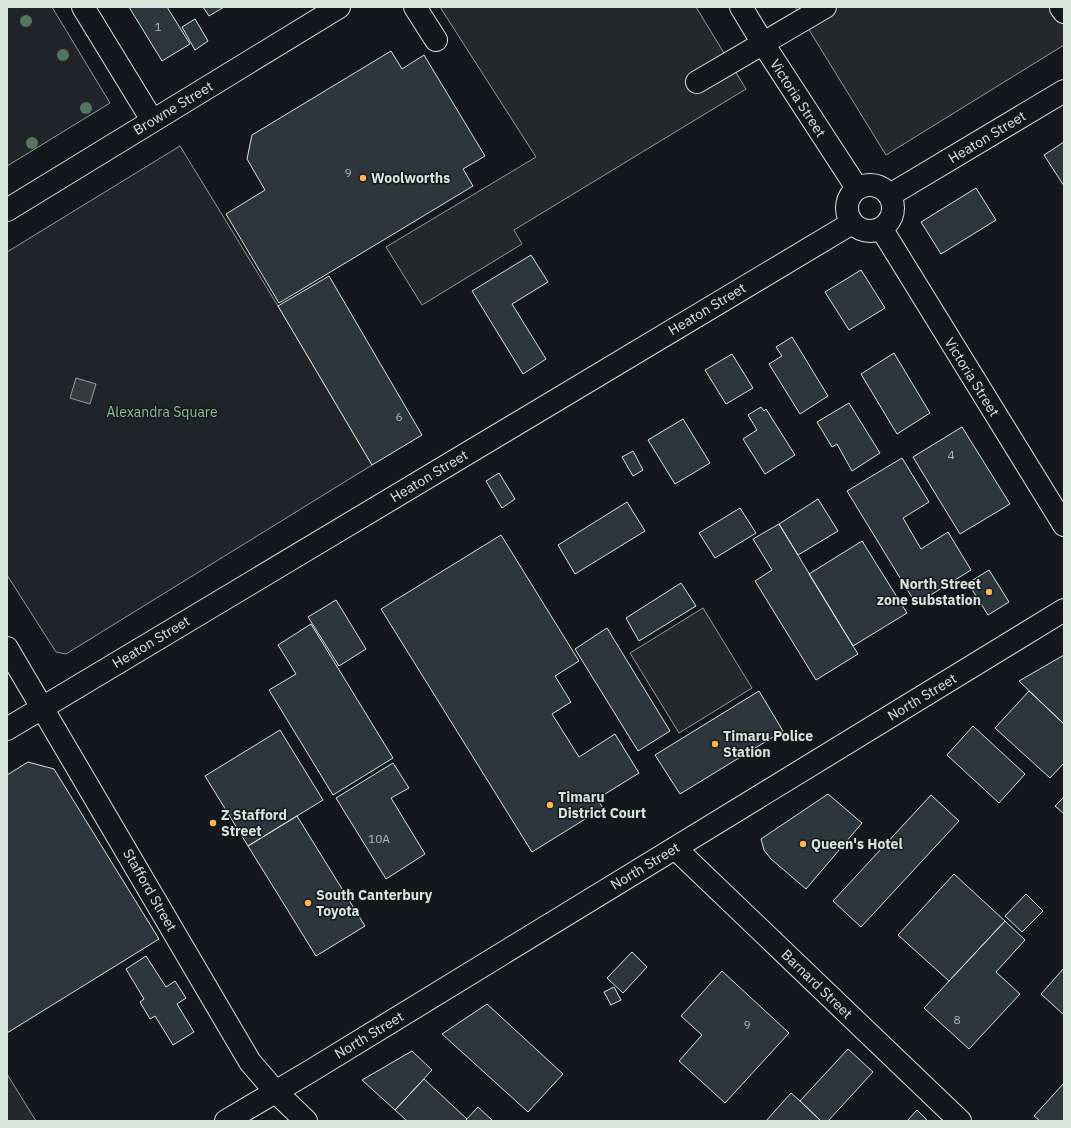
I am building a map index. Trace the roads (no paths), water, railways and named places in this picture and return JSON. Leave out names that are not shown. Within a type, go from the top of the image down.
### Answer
[{"type":"street","points":[[83,7],[152,120]]},
{"type":"street","name":"Browne Street","points":[[7,210],[339,7]]},
{"type":"street","points":[[415,7],[436,40]]},
{"type":"street","name":"Victoria Street","points":[[741,7],[764,45],[858,188]]},
{"type":"street","points":[[697,82],[764,45],[826,7]]},
{"type":"street","name":"Heaton Street","points":[[890,195],[1064,91]]},
{"type":"street","points":[[871,184],[879,186],[890,195],[894,210],[892,217],[887,224],[873,231],[866,231],[858,228],[852,223],[846,208],[848,200],[858,188],[871,184]]},
{"type":"street","name":"Heaton Street","points":[[7,729],[852,223]]},
{"type":"street","name":"Victoria Street","points":[[881,228],[1064,525]]},
{"type":"street","name":"North Street","points":[[226,1121],[276,1092],[1064,610]]},
{"type":"street","name":"Stafford Street","points":[[7,648],[247,1057],[276,1092],[306,1121]]},
{"type":"street","name":"Barnard Street","points":[[675,848],[960,1121]]},
{"type":"place","name":"Woolworths","points":[[363,178]]},
{"type":"place","name":"North Street zone substation","points":[[989,592]]},
{"type":"place","name":"Timaru Police Station","points":[[715,744]]},
{"type":"place","name":"Timaru District Court","points":[[550,805]]},
{"type":"place","name":"Z Stafford Street","points":[[213,823]]},
{"type":"place","name":"Queen's Hotel","points":[[803,844]]},
{"type":"place","name":"South Canterbury Toyota","points":[[308,903]]},
{"type":"park label","name":"Alexandra Square","points":[[162,412]]}]
